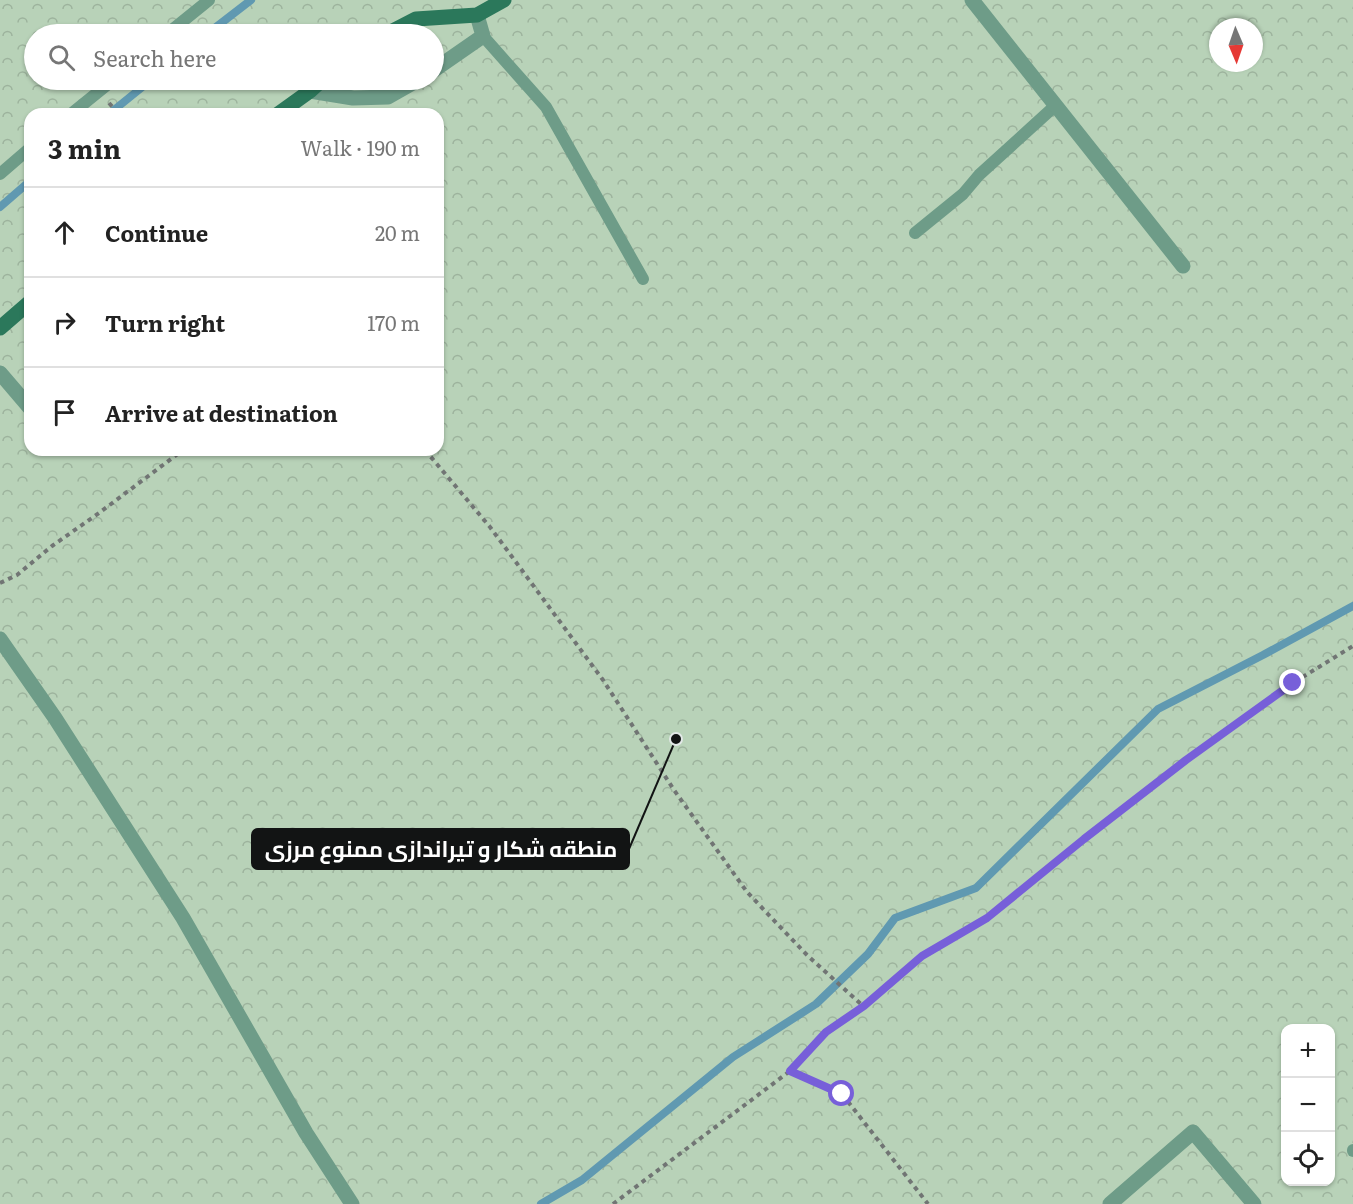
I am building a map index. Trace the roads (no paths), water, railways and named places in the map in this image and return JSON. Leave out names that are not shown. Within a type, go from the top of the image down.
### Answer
[{"type":"street","points":[[406,24],[416,19],[477,15],[504,0]]},
{"type":"street","points":[[972,0],[1184,266]]},
{"type":"street","points":[[444,63],[483,36],[477,15]]},
{"type":"street","points":[[286,108],[310,91],[353,98],[388,97],[400,90]]},
{"type":"street","points":[[0,328],[24,307]]},
{"type":"street","points":[[0,373],[24,401]]},
{"type":"street","points":[[0,639],[55,718],[183,918],[306,1133],[352,1204]]},
{"type":"street","points":[[1110,1204],[1193,1132],[1254,1204]]},
{"type":"lane","points":[[179,24],[209,0]]},
{"type":"lane","points":[[483,36],[546,107],[643,279]]},
{"type":"lane","points":[[78,108],[101,90]]},
{"type":"lane","points":[[915,233],[963,194],[979,175],[1056,105]]},
{"type":"lane","points":[[0,174],[24,153]]},
{"type":"waterway","points":[[220,24],[251,0]]},
{"type":"waterway","points":[[116,108],[139,90]]},
{"type":"waterway","points":[[0,207],[24,186]]},
{"type":"waterway","points":[[541,1204],[582,1180],[733,1057],[816,1004],[868,954],[895,918],[976,888],[1158,709],[1353,606]]},
{"type":"place","name":"منطقه شکار و تیراندازی ممنوع مرزی","points":[[676,739]]}]
